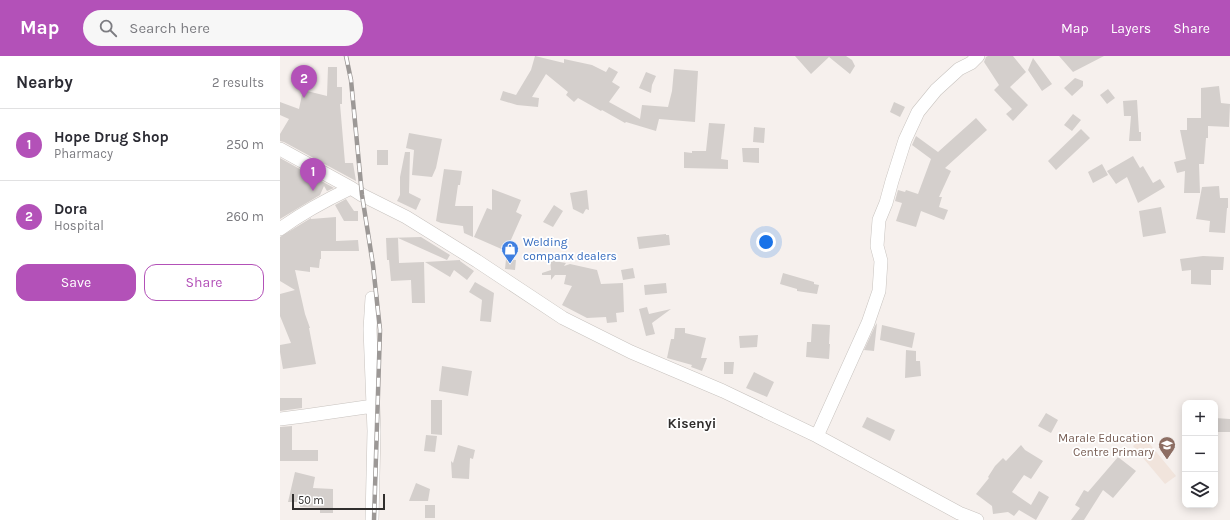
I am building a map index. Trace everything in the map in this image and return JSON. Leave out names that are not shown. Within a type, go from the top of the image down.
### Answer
[{"type":"street","points":[[817,436],[868,323],[879,291],[881,261],[877,246],[879,220],[886,203],[905,140],[918,112],[936,90],[959,69],[971,63],[978,56]]},
{"type":"street","points":[[280,149],[362,195],[406,217],[477,261],[563,318],[631,352],[723,391],[817,436],[957,516],[977,520]]},
{"type":"street","points":[[280,229],[298,216],[351,188]]},
{"type":"street","points":[[372,298],[370,329],[374,432],[372,520]]},
{"type":"street","points":[[280,419],[373,406]]},
{"type":"shaded area","points":[[1144,437],[1176,476],[1165,484],[1133,446]]},
{"type":"building","points":[[535,56],[564,63],[564,59],[592,65],[606,72],[609,67],[618,72],[612,82],[620,87],[609,102],[640,119],[642,105],[668,107],[672,91],[674,69],[698,71],[695,122],[659,119],[656,131],[626,122],[625,123],[578,98],[574,102],[566,95],[568,92],[546,74],[532,97],[539,98],[538,107],[517,105],[500,100],[503,91],[516,95],[531,70]]},
{"type":"building","points":[[795,56],[846,56],[852,60],[855,66],[850,74],[829,57],[811,74]]},
{"type":"building","points":[[988,56],[1013,56],[1026,72],[1010,87],[1028,105],[1013,121],[1006,114],[1012,109],[994,90],[999,85],[984,62]]},
{"type":"building","points":[[1059,56],[1104,56],[1073,72]]},
{"type":"building","points":[[1033,58],[1052,84],[1042,91],[1028,70]]},
{"type":"building","points":[[328,67],[337,67],[337,87],[342,87],[342,104],[340,104],[345,163],[353,163],[356,181],[280,141],[280,134],[289,119],[280,115],[280,102],[299,109],[303,90],[327,96]]},
{"type":"building","points":[[646,72],[656,76],[652,85],[651,93],[639,88]]},
{"type":"building","points":[[1075,78],[1083,81],[1083,86],[1072,96],[1064,88]]},
{"type":"building","points":[[1219,86],[1221,103],[1230,104],[1229,127],[1208,126],[1208,138],[1206,138],[1204,164],[1199,164],[1200,193],[1184,193],[1185,171],[1177,173],[1174,162],[1186,159],[1180,130],[1187,130],[1187,118],[1201,118],[1201,88]]},
{"type":"building","points":[[1108,89],[1115,98],[1107,104],[1100,95]]},
{"type":"building","points":[[1137,100],[1141,141],[1129,141],[1131,116],[1124,116],[1123,101]]},
{"type":"building","points":[[894,102],[905,107],[900,117],[890,112]]},
{"type":"building","points":[[1073,114],[1081,120],[1072,131],[1064,125]]},
{"type":"building","points":[[976,118],[987,130],[945,168],[951,171],[939,197],[942,197],[939,207],[948,210],[944,220],[921,211],[916,227],[896,221],[902,203],[895,201],[898,190],[905,192],[906,190],[918,194],[931,159],[912,145],[916,136],[938,152]]},
{"type":"building","points":[[709,123],[725,124],[721,159],[728,160],[728,169],[684,168],[684,152],[692,153],[692,151],[706,151]]},
{"type":"building","points":[[754,127],[765,128],[764,143],[753,142]]},
{"type":"building","points":[[1081,129],[1090,138],[1056,170],[1048,161]]},
{"type":"building","points":[[409,133],[442,139],[436,168],[432,177],[412,175],[414,150],[406,148]]},
{"type":"building","points":[[742,148],[759,148],[759,163],[743,162]]},
{"type":"building","points":[[377,150],[388,150],[388,165],[377,165]]},
{"type":"building","points":[[405,152],[410,152],[409,193],[421,199],[416,210],[397,201],[400,195],[400,177]]},
{"type":"building","points":[[1133,156],[1140,168],[1143,166],[1153,183],[1160,179],[1165,187],[1138,203],[1127,177],[1116,184],[1107,171]]},
{"type":"building","points":[[280,158],[334,188],[327,191],[324,186],[320,195],[280,219]]},
{"type":"building","points":[[1102,164],[1108,175],[1093,183],[1088,172]]},
{"type":"building","points":[[444,169],[462,171],[455,206],[473,206],[473,237],[464,233],[463,226],[436,221]]},
{"type":"building","points":[[1219,186],[1220,198],[1228,198],[1225,233],[1209,232],[1210,221],[1196,219],[1202,187]]},
{"type":"building","points":[[492,189],[521,200],[516,212],[522,215],[506,251],[474,237],[487,208],[492,210]]},
{"type":"building","points":[[587,190],[589,210],[586,209],[583,214],[573,209],[570,193]]},
{"type":"building","points":[[346,199],[354,211],[358,211],[358,221],[344,221],[335,205]]},
{"type":"building","points":[[554,205],[563,211],[553,227],[543,222]]},
{"type":"building","points":[[1161,207],[1166,233],[1143,237],[1139,211]]},
{"type":"building","points":[[336,217],[336,241],[358,240],[359,251],[321,251],[319,268],[310,267],[310,272],[295,270],[305,314],[310,328],[316,364],[283,369],[280,345],[291,343],[280,316],[280,294],[295,290],[280,281],[280,237],[311,218]]},
{"type":"building","points":[[669,235],[670,245],[639,249],[637,237]]},
{"type":"building","points":[[421,237],[450,255],[447,260],[398,238],[399,263],[424,262],[425,303],[412,303],[411,280],[391,281],[389,260],[387,260],[386,238]]},
{"type":"building","points":[[1203,256],[1224,257],[1223,270],[1211,270],[1211,285],[1191,284],[1191,270],[1182,271],[1180,259]]},
{"type":"building","points":[[560,258],[560,262],[566,263],[564,266],[570,264],[597,270],[601,284],[623,283],[624,312],[616,313],[617,322],[607,323],[606,317],[587,318],[562,305],[572,286],[564,284],[566,275],[555,275],[551,280],[551,275],[542,275],[542,273],[551,270],[550,259]]},
{"type":"building","points":[[506,259],[516,260],[515,270],[505,269]]},
{"type":"building","points":[[460,260],[474,271],[467,280],[454,270],[450,277],[425,262]]},
{"type":"building","points":[[633,268],[635,278],[623,280],[621,270]]},
{"type":"building","points":[[783,273],[814,282],[814,284],[819,285],[817,294],[797,291],[797,289],[780,284]]},
{"type":"building","points":[[475,282],[494,293],[491,322],[480,321],[482,300],[469,292]]},
{"type":"building","points":[[666,283],[667,293],[645,295],[644,285]]},
{"type":"building","points":[[647,307],[649,314],[671,309],[652,323],[655,334],[646,336],[639,309]]},
{"type":"building","points":[[877,323],[874,351],[864,350],[875,326]]},
{"type":"building","points":[[812,324],[830,325],[829,359],[806,357],[807,342],[811,342]]},
{"type":"building","points":[[882,325],[915,333],[912,348],[880,340]]},
{"type":"building","points":[[675,328],[685,328],[685,333],[706,338],[701,358],[707,358],[702,371],[691,367],[692,365],[667,358],[671,339],[674,339]]},
{"type":"building","points":[[758,335],[757,347],[740,348],[739,336]]},
{"type":"building","points":[[906,350],[916,351],[916,361],[920,361],[921,376],[905,378]]},
{"type":"building","points":[[724,362],[734,362],[733,374],[724,374]]},
{"type":"building","points":[[442,366],[472,371],[468,396],[439,391]]},
{"type":"building","points":[[754,372],[774,382],[767,397],[746,388]]},
{"type":"building","points":[[280,398],[302,398],[302,408],[280,411]]},
{"type":"building","points":[[431,400],[442,400],[442,435],[431,434]]},
{"type":"building","points":[[1046,413],[1058,420],[1051,433],[1038,426]]},
{"type":"building","points":[[867,417],[895,430],[890,441],[862,427]]},
{"type":"building","points":[[1218,418],[1230,419],[1230,432],[1218,432]]},
{"type":"building","points":[[292,426],[292,450],[318,450],[318,461],[280,461],[280,427]]},
{"type":"building","points":[[426,435],[437,436],[435,452],[424,451]]},
{"type":"building","points":[[458,445],[475,450],[473,459],[470,458],[469,479],[452,478],[451,461],[453,463]]},
{"type":"building","points":[[1021,445],[1025,450],[1043,461],[1031,479],[1024,475],[1012,492],[1031,505],[1039,491],[1049,497],[1036,520],[1019,510],[1014,516],[1008,512],[993,514],[992,506],[976,494],[989,478],[988,477],[995,466],[1003,458],[1006,461]]},
{"type":"building","points":[[1118,457],[1136,471],[1113,498],[1103,490],[1084,520],[1071,520],[1080,508],[1075,505],[1084,490],[1088,492]]},
{"type":"building","points":[[295,472],[315,477],[313,488],[333,489],[333,513],[320,513],[320,508],[300,507],[300,502],[288,502]]},
{"type":"building","points":[[416,483],[430,489],[428,501],[409,501]]},
{"type":"building","points":[[425,505],[435,505],[435,518],[425,518]]},
{"type":"railway","points":[[346,56],[351,80],[362,195],[373,265],[380,330],[374,520]]},
{"type":"place","name":"Dora","points":[[304,98]]},
{"type":"place","name":"Hope Drug Shop","points":[[313,191]]},
{"type":"place","name":"Welding companx dealers","points":[[510,264]]},
{"type":"place","name":"Marale Education Centre Primary","points":[[1167,460]]},
{"type":"district","name":"Kisenyi","points":[[692,423]]}]
